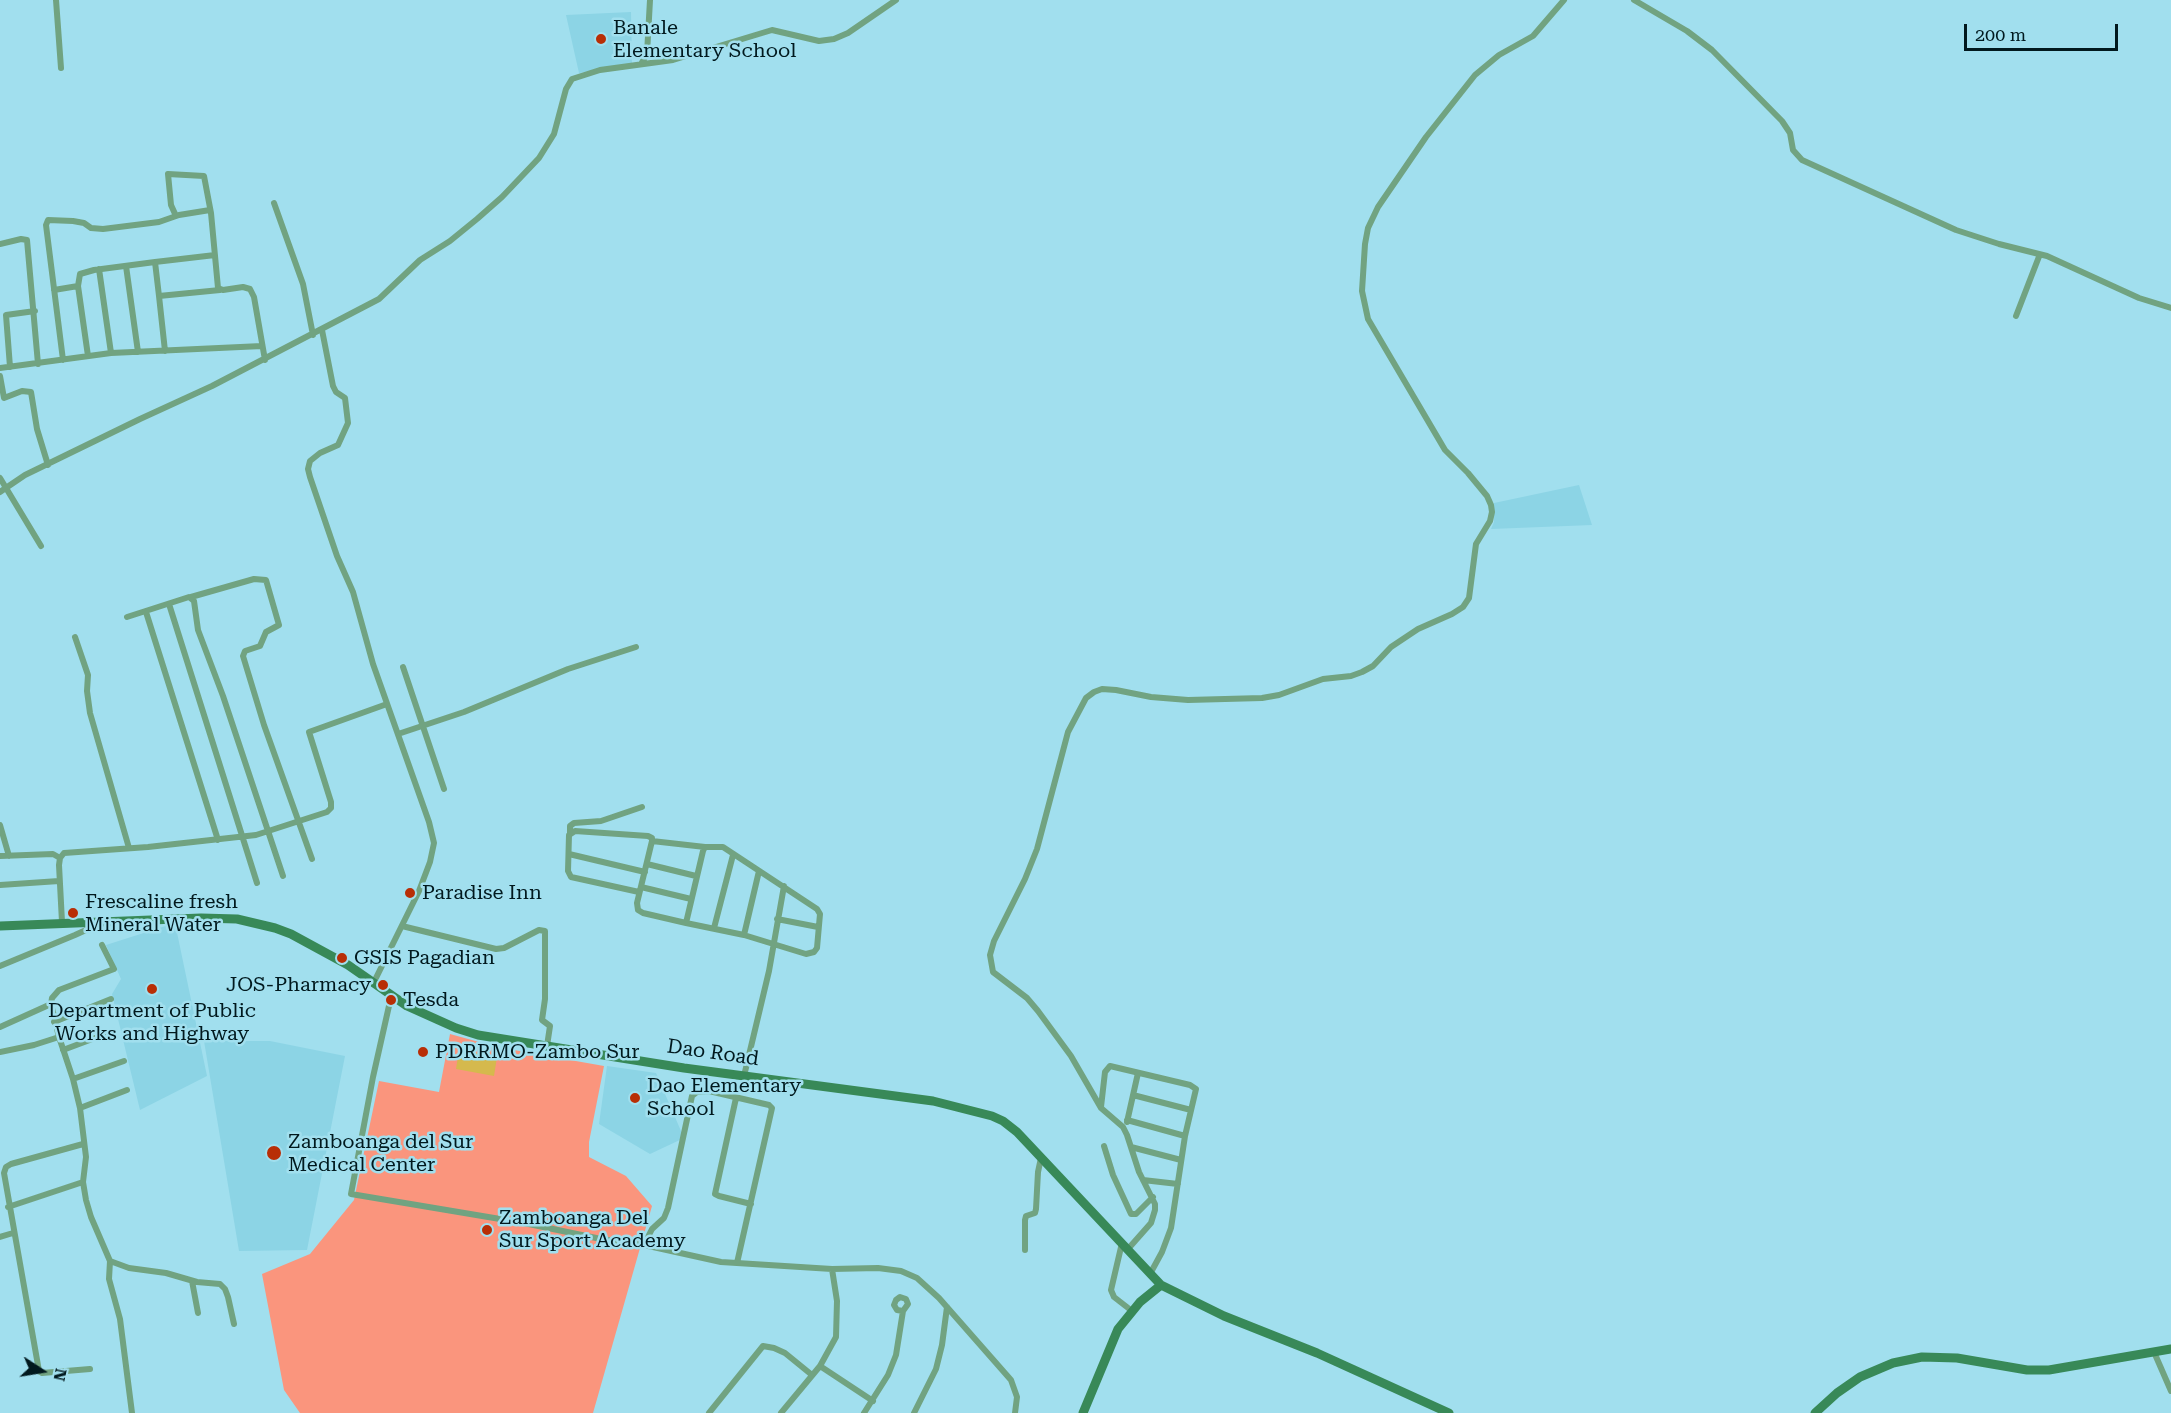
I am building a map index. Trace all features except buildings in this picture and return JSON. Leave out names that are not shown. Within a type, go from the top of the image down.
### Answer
[{"type":"street","points":[[56,0],[61,68]]},
{"type":"street","points":[[641,64],[647,57],[650,0]]},
{"type":"street","points":[[3,490],[25,475],[265,360],[379,299],[412,267],[460,233],[510,189],[539,158],[554,134],[566,90],[572,79],[600,70],[672,60],[772,30],[819,41],[834,39],[848,33],[896,0]]},
{"type":"street","points":[[1132,1311],[1114,1297],[1111,1290],[1125,1246],[1154,1217],[1155,1204],[1143,1180],[1125,1131],[1101,1108],[1071,1056],[1038,1011],[1027,998],[993,972],[990,955],[994,941],[1025,879],[1037,849],[1068,732],[1086,698],[1102,689],[1168,699],[1242,699],[1279,695],[1323,679],[1351,676],[1373,666],[1391,647],[1418,628],[1452,614],[1463,607],[1469,598],[1476,544],[1490,521],[1491,505],[1487,496],[1445,450],[1368,319],[1362,291],[1365,244],[1368,228],[1378,207],[1426,137],[1475,75],[1499,54],[1533,36],[1564,0]]},
{"type":"street","points":[[1634,0],[1687,31],[1712,51],[1782,121],[1790,133],[1792,150],[1802,160],[1956,230],[2040,254],[2139,297],[2171,308]]},
{"type":"street","points":[[176,216],[171,205],[167,176],[169,173],[204,176],[210,210],[217,284],[220,290]]},
{"type":"street","points":[[274,203],[303,284],[313,335]]},
{"type":"street","points":[[63,360],[46,225],[48,220],[73,221],[84,223],[91,228],[103,229],[144,225],[210,210]]},
{"type":"street","points":[[0,244],[27,239],[38,364]]},
{"type":"street","points":[[2016,316],[2040,254]]},
{"type":"street","points":[[88,356],[78,286],[80,274],[99,269],[215,255]]},
{"type":"street","points":[[155,262],[165,351]]},
{"type":"street","points":[[126,266],[138,352]]},
{"type":"street","points":[[99,269],[111,353]]},
{"type":"street","points":[[54,290],[78,286]]},
{"type":"street","points":[[159,296],[250,289],[254,297],[265,360]]},
{"type":"street","points":[[10,367],[6,315],[34,311]]},
{"type":"street","points":[[322,330],[333,386],[336,392],[345,398],[348,423],[338,445],[315,456],[308,465],[309,472],[337,556],[353,592],[373,664],[433,834],[434,843],[430,862],[373,984]]},
{"type":"street","points":[[0,368],[111,353],[262,346]]},
{"type":"street","points":[[0,376],[4,398],[22,391],[31,392],[37,429],[48,465]]},
{"type":"street","points":[[0,478],[3,490],[41,546]]},
{"type":"street","points":[[127,617],[261,578],[266,580],[279,625],[264,634],[260,646],[245,651],[243,656],[297,823],[312,859]]},
{"type":"street","points":[[191,597],[194,601],[198,630],[223,696],[283,876]]},
{"type":"street","points":[[169,604],[257,883]]},
{"type":"street","points":[[146,612],[218,840]]},
{"type":"street","points":[[75,637],[88,675],[87,691],[90,713],[129,848]]},
{"type":"street","points":[[398,734],[537,683],[568,669],[636,647]]},
{"type":"street","points":[[404,667],[444,789]]},
{"type":"street","points":[[62,922],[60,858],[66,852],[242,837],[267,832],[327,813],[331,808],[331,802],[309,734],[310,730],[387,704]]},
{"type":"street","points":[[642,807],[601,821],[574,823],[570,826],[568,871],[571,877],[691,899]]},
{"type":"street","points":[[0,825],[9,856]]},
{"type":"street","points":[[570,833],[575,831],[648,836],[652,841],[728,848],[733,855],[784,886],[819,912],[817,948],[814,952],[806,954],[744,935],[640,912],[637,905],[652,841]]},
{"type":"street","points":[[686,923],[705,847]]},
{"type":"street","points":[[0,856],[53,854],[60,858]]},
{"type":"street","points":[[569,854],[645,872]]},
{"type":"street","points":[[714,928],[733,855]]},
{"type":"street","points":[[647,864],[696,876]]},
{"type":"street","points":[[744,935],[759,871]]},
{"type":"street","points":[[0,885],[59,881]]},
{"type":"street","points":[[744,1076],[769,971],[784,886]]},
{"type":"street","name":"Dao Road","points":[[0,926],[201,918],[252,922],[275,928],[311,944],[348,965],[391,997],[423,1014],[456,1028],[486,1037],[744,1076],[933,1101],[975,1111],[1004,1122],[1017,1132],[1161,1285],[1215,1312],[1317,1353],[1449,1413]]},
{"type":"street","points":[[777,919],[818,927]]},
{"type":"street","points":[[0,966],[75,935],[93,921]]},
{"type":"street","points":[[402,926],[495,949],[504,948],[539,930],[545,931],[545,992],[542,1020],[550,1026],[547,1046]]},
{"type":"street","points":[[102,945],[114,969],[59,990],[52,998],[51,1004],[58,1037],[73,1079],[80,1108],[86,1160],[83,1182],[91,1217],[110,1261],[109,1279],[120,1319],[132,1413]]},
{"type":"street","points":[[391,997],[351,1194],[644,1245],[698,1258],[736,1263],[832,1269],[878,1268],[901,1271],[925,1284],[1011,1380],[1017,1397],[1015,1413]]},
{"type":"street","points":[[54,1022],[111,999]]},
{"type":"street","points":[[0,1027],[51,1004]]},
{"type":"street","points":[[63,1050],[103,1035]]},
{"type":"street","points":[[0,1052],[34,1046],[58,1037]]},
{"type":"street","points":[[73,1079],[124,1061]]},
{"type":"street","points":[[1101,1108],[1108,1066],[1194,1086],[1196,1092],[1185,1136],[1169,1235],[1150,1274]]},
{"type":"street","points":[[1125,1131],[1138,1072]]},
{"type":"street","points":[[80,1108],[127,1090]]},
{"type":"street","points":[[644,1245],[652,1229],[664,1218],[668,1208],[692,1096],[702,1091],[769,1104],[772,1108],[736,1263]]},
{"type":"street","points":[[1133,1095],[1191,1110]]},
{"type":"street","points":[[736,1098],[715,1194],[751,1204]]},
{"type":"street","points":[[1127,1120],[1185,1136]]},
{"type":"street","points":[[83,1144],[6,1167],[4,1173],[39,1371],[42,1373],[90,1369]]},
{"type":"street","points":[[1104,1146],[1113,1175],[1131,1214],[1136,1214],[1152,1197]]},
{"type":"street","points":[[1131,1147],[1181,1160]]},
{"type":"street","points":[[1025,1250],[1025,1217],[1036,1211],[1041,1158]]},
{"type":"street","points":[[1143,1180],[1178,1184]]},
{"type":"street","points":[[9,1207],[83,1182]]},
{"type":"street","points":[[0,1237],[13,1233]]},
{"type":"street","points":[[110,1261],[129,1268],[166,1273],[192,1281],[220,1284],[228,1297],[234,1324]]},
{"type":"street","points":[[781,1413],[820,1366],[832,1346],[837,1330],[837,1301],[832,1269]]},
{"type":"street","points":[[192,1281],[198,1313]]},
{"type":"street","points":[[1083,1413],[1118,1329],[1132,1311],[1161,1285]]},
{"type":"street","points":[[914,1413],[936,1369],[947,1307]]},
{"type":"street","points":[[864,1413],[892,1366],[899,1342],[903,1311]]},
{"type":"street","points":[[709,1413],[763,1346],[785,1353],[812,1375]]},
{"type":"street","points":[[1815,1413],[1837,1393],[1860,1377],[1893,1363],[1922,1357],[1950,1357],[2015,1369],[2034,1370],[2057,1369],[2171,1349]]},
{"type":"street","points":[[2154,1352],[2171,1391]]},
{"type":"street","points":[[820,1366],[873,1401]]},
{"type":"shaded area","name":"Banale Elementary School","points":[[631,12],[632,63],[579,73],[566,15]]},
{"type":"shaded area","points":[[1579,485],[1592,525],[1491,529],[1494,522],[1494,503]]},
{"type":"shaded area","points":[[175,923],[207,1076],[140,1110],[112,994],[121,979],[106,945]]},
{"type":"shaded area","name":"Zamboanga Del Sur Sport Academy","points":[[450,1034],[497,1047],[604,1066],[589,1142],[589,1157],[626,1176],[652,1206],[593,1413],[300,1413],[284,1390],[262,1274],[310,1254],[354,1200],[379,1081],[439,1092]]},
{"type":"shaded area","name":"Zamboanga del Sur Medical Center","points":[[204,1041],[270,1041],[345,1056],[307,1250],[239,1251]]},
{"type":"shaded area","points":[[459,1050],[497,1057],[494,1076],[456,1069]]},
{"type":"shaded area","name":"Dao Elementary School","points":[[607,1066],[656,1073],[684,1138],[650,1154],[599,1124]]},
{"type":"place","name":"Banale Elementary School","points":[[601,39]]},
{"type":"place","name":"Paradise Inn","points":[[410,893]]},
{"type":"place","name":"Frescaline fresh Mineral Water","points":[[73,913]]},
{"type":"place","name":"GSIS Pagadian","points":[[342,958]]},
{"type":"place","name":"JOS-Pharmacy","points":[[383,985]]},
{"type":"place","name":"Department of Public Works and Highway","points":[[152,989]]},
{"type":"place","name":"Tesda","points":[[391,1000]]},
{"type":"place","name":"PDRRMO-Zambo Sur","points":[[423,1052]]},
{"type":"place","name":"Dao Elementary School","points":[[635,1098]]},
{"type":"place","name":"Zamboanga del Sur Medical Center","points":[[274,1153]]},
{"type":"place","name":"Zamboanga Del Sur Sport Academy","points":[[487,1230]]}]
